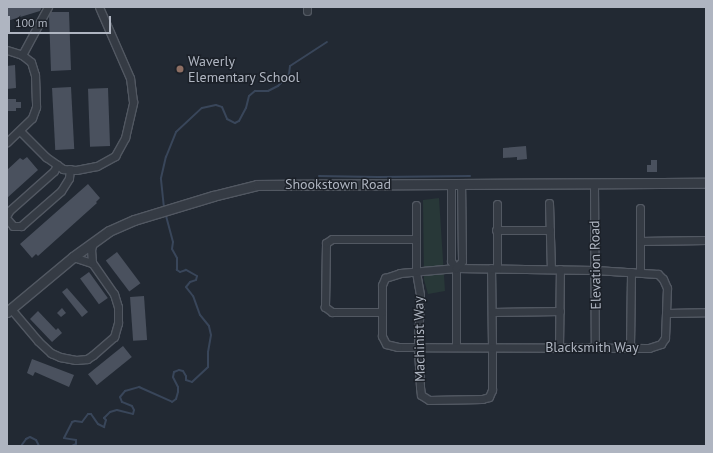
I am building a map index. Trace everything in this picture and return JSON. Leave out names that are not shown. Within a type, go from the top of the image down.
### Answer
[{"type":"street","points":[[22,54],[48,7]]},
{"type":"street","points":[[20,131],[46,157],[63,169],[97,166],[115,156],[124,138],[133,102],[130,78],[99,7]]},
{"type":"street","points":[[7,50],[22,54],[31,62],[35,75],[36,107],[32,118],[7,142]]},
{"type":"street","points":[[7,215],[8,211],[54,171],[57,165]]},
{"type":"street","points":[[7,219],[13,226],[21,226],[61,191],[69,178],[70,169]]},
{"type":"street","name":"Elevation Road","points":[[594,183],[595,347]]},
{"type":"street","name":"Shookstown Road","points":[[8,309],[94,240],[109,231],[134,220],[257,185],[706,183]]},
{"type":"street","points":[[451,184],[451,261],[456,268],[456,347]]},
{"type":"street","points":[[456,268],[462,261],[461,184]]},
{"type":"street","points":[[549,203],[551,269]]},
{"type":"street","name":"Machinist Way","points":[[416,204],[416,272],[420,295],[418,347],[421,395],[429,400],[482,399],[489,397],[492,390],[492,312],[497,204]]},
{"type":"street","points":[[640,208],[640,272]]},
{"type":"street","points":[[496,230],[550,230]]},
{"type":"street","points":[[382,312],[332,312],[325,307],[326,243],[332,239],[416,239]]},
{"type":"street","points":[[8,309],[51,353],[76,360],[86,359],[93,355],[114,337],[118,323],[118,307],[114,294],[92,263],[91,250],[94,240]]},
{"type":"street","points":[[640,241],[706,240]]},
{"type":"street","points":[[73,257],[92,263]]},
{"type":"street","name":"Blacksmith Way","points":[[456,268],[560,269],[658,274],[663,279],[667,288],[665,338],[662,344],[649,348],[398,347],[386,344],[382,336],[382,285],[385,278],[400,273],[456,268]]},
{"type":"street","points":[[559,347],[560,269]]},
{"type":"street","points":[[630,347],[631,272]]},
{"type":"street","points":[[492,312],[560,311]]},
{"type":"street","points":[[667,313],[706,312]]},
{"type":"shaded area","points":[[439,198],[445,291],[428,294],[424,280],[423,200]]},
{"type":"building","points":[[7,7],[42,7],[40,11],[7,21]]},
{"type":"building","points":[[51,12],[69,12],[71,70],[51,71],[49,15]]},
{"type":"building","points":[[15,65],[16,88],[7,89],[7,66]]},
{"type":"building","points":[[71,87],[74,149],[55,150],[52,88]]},
{"type":"building","points":[[108,88],[110,146],[90,147],[88,89]]},
{"type":"building","points":[[7,99],[16,99],[16,102],[21,102],[21,108],[16,108],[16,111],[7,111]]},
{"type":"building","points":[[526,146],[527,159],[517,160],[517,157],[503,158],[503,148]]},
{"type":"building","points":[[27,157],[38,170],[7,198],[7,170],[20,158],[23,160]]},
{"type":"building","points":[[651,160],[657,160],[657,172],[647,172],[647,165],[651,165]]},
{"type":"building","points":[[88,184],[100,198],[96,202],[97,203],[38,256],[36,254],[32,258],[20,244]]},
{"type":"building","points":[[117,252],[140,283],[129,292],[106,260]]},
{"type":"building","points":[[89,272],[108,298],[99,304],[80,278]]},
{"type":"building","points":[[67,288],[88,312],[82,317],[62,292]]},
{"type":"building","points":[[144,296],[147,340],[133,341],[130,297]]},
{"type":"building","points":[[62,308],[66,313],[61,317],[57,313]]},
{"type":"building","points":[[38,311],[56,330],[58,328],[62,333],[52,342],[30,319]]},
{"type":"building","points":[[123,346],[132,357],[97,385],[88,374]]},
{"type":"building","points":[[32,359],[74,375],[69,387],[35,372],[33,376],[27,373]]},
{"type":"waterway","points":[[164,208],[161,178],[166,157],[176,132],[202,108],[216,105],[222,107],[227,119],[235,123],[239,121],[246,108],[249,96],[255,91],[268,91],[278,86],[289,74],[290,66],[327,42]]},
{"type":"waterway","points":[[319,176],[470,176]]},
{"type":"waterway","points":[[72,446],[76,444],[76,440],[64,438],[72,422],[82,422],[88,414],[91,414],[98,424],[104,427],[106,420],[104,418],[110,412],[117,410],[133,414],[134,410],[132,406],[122,402],[120,397],[125,391],[139,387],[172,402],[176,399],[178,392],[178,387],[173,377],[174,372],[179,370],[183,371],[186,376],[186,380],[192,382],[208,367],[208,352],[211,335],[209,326],[200,315],[193,296],[186,287],[190,282],[196,280],[197,276],[186,270],[180,272],[177,270],[177,258],[172,249],[173,242],[165,213]]},
{"type":"waterway","points":[[21,446],[26,439],[30,437],[36,440],[39,446]]},
{"type":"place","name":"Waverly Elementary School","points":[[180,69]]}]
